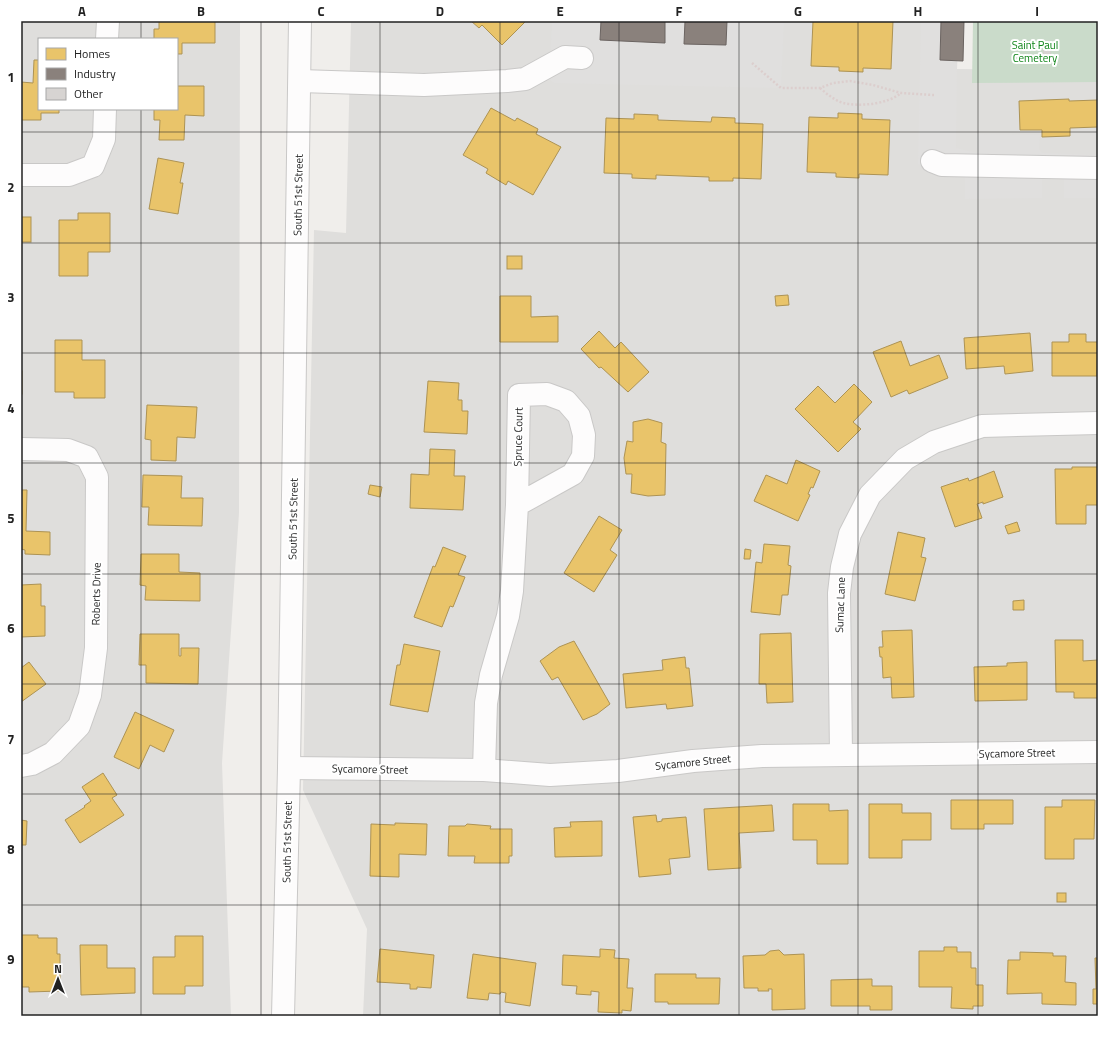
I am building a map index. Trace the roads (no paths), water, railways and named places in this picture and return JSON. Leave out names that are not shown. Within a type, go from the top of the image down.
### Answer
[{"type":"street","points":[[107,38],[108,21]]},
{"type":"street","name":"South 51st Street","points":[[283,1016],[289,768],[300,21]]},
{"type":"street","points":[[300,81],[424,85],[507,81],[526,79],[565,57],[582,58]]},
{"type":"street","points":[[21,175],[69,175],[93,166],[104,139],[105,110]]},
{"type":"street","points":[[932,161],[942,165],[1098,168]]},
{"type":"street","name":"Spruce Court","points":[[484,770],[486,703],[491,674],[508,616],[512,590],[519,395],[547,394],[566,401],[579,416],[584,435],[583,456],[573,474],[516,505]]},
{"type":"street","name":"Sumac Lane","points":[[841,755],[839,593],[842,567],[850,534],[870,495],[905,459],[934,442],[982,426],[1098,423]]},
{"type":"street","name":"Roberts Drive","points":[[21,449],[68,450],[87,457],[97,477],[96,648],[90,695],[79,726],[53,753],[32,764],[21,766]]},
{"type":"street","name":"Sycamore Street","points":[[289,768],[484,770],[550,775],[618,771],[693,761],[762,756],[1098,752]]},
{"type":"park label","name":"Saint Paul Cemetery","points":[[1035,51]]}]
